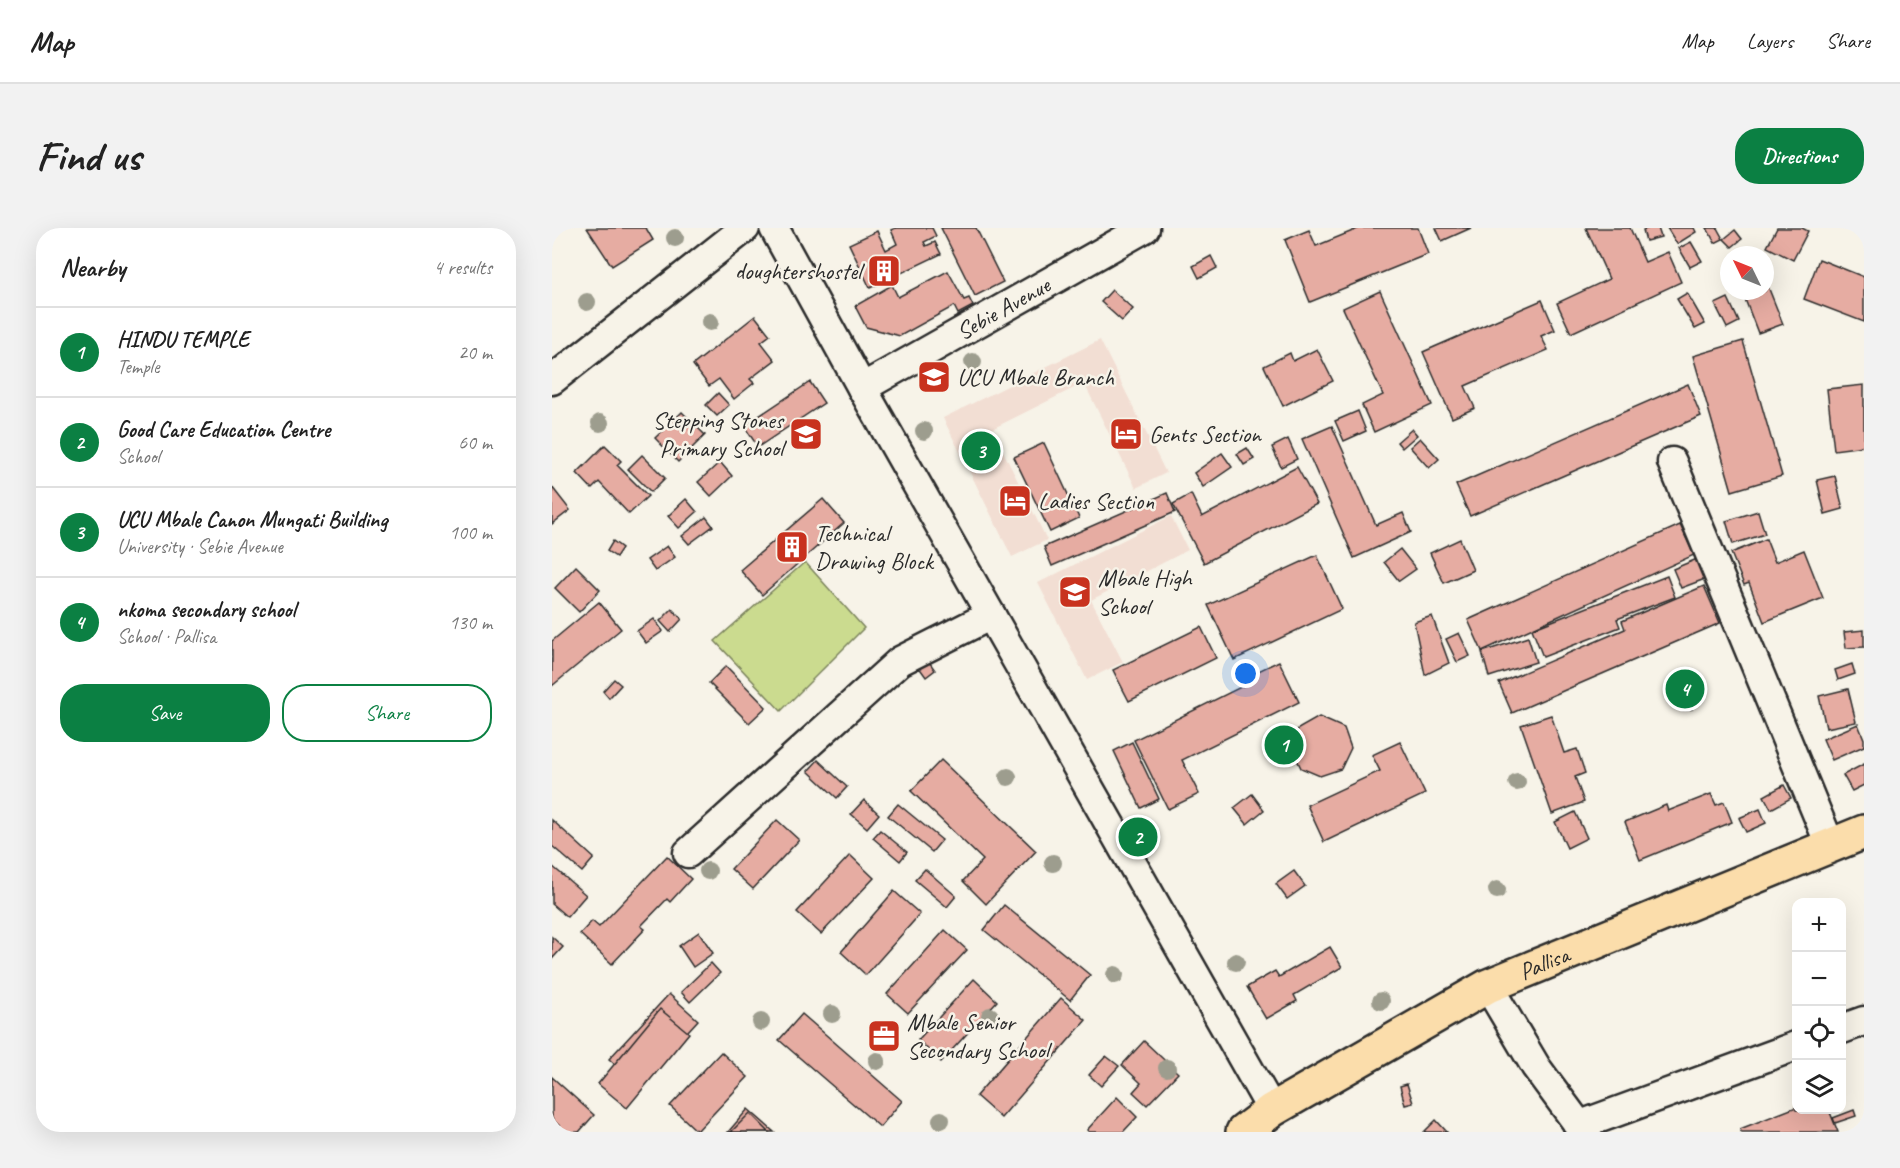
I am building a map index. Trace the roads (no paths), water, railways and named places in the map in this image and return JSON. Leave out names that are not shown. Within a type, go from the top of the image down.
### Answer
[{"type":"main road","name":"Pallisa","points":[[1243,1132],[1272,1110],[1488,986],[1864,832]]},
{"type":"street","points":[[552,380],[745,228]]},
{"type":"street","points":[[774,228],[862,388],[1272,1110]]},
{"type":"street","name":"Sebie Avenue","points":[[862,388],[1145,228]]},
{"type":"street","points":[[1672,462],[1830,845]]},
{"type":"street","points":[[688,853],[900,661],[991,615]]},
{"type":"street","points":[[1488,986],[1536,1067],[1581,1129],[1792,1048]]},
{"type":"street","points":[[1846,1028],[1864,1021]]},
{"type":"place","name":"doughtershostel","points":[[884,271]]},
{"type":"place","name":"UCU Mbale Branch","points":[[934,377]]},
{"type":"place","name":"Stepping Stones Primary School","points":[[806,434]]},
{"type":"place","name":"Gents Section","points":[[1126,434]]},
{"type":"place","name":"UCU Mbale Canon Mungati Building","points":[[981,451]]},
{"type":"place","name":"Ladies Section","points":[[1015,501]]},
{"type":"place","name":"Technical Drawing Block","points":[[792,547]]},
{"type":"place","name":"Mbale High School","points":[[1075,592]]},
{"type":"place","name":"nkoma secondary school","points":[[1685,689]]},
{"type":"place","name":"HINDU TEMPLE","points":[[1284,745]]},
{"type":"place","name":"Good Care Education Centre","points":[[1138,837]]},
{"type":"place","name":"Mbale Senior Secondary School","points":[[884,1036]]}]
